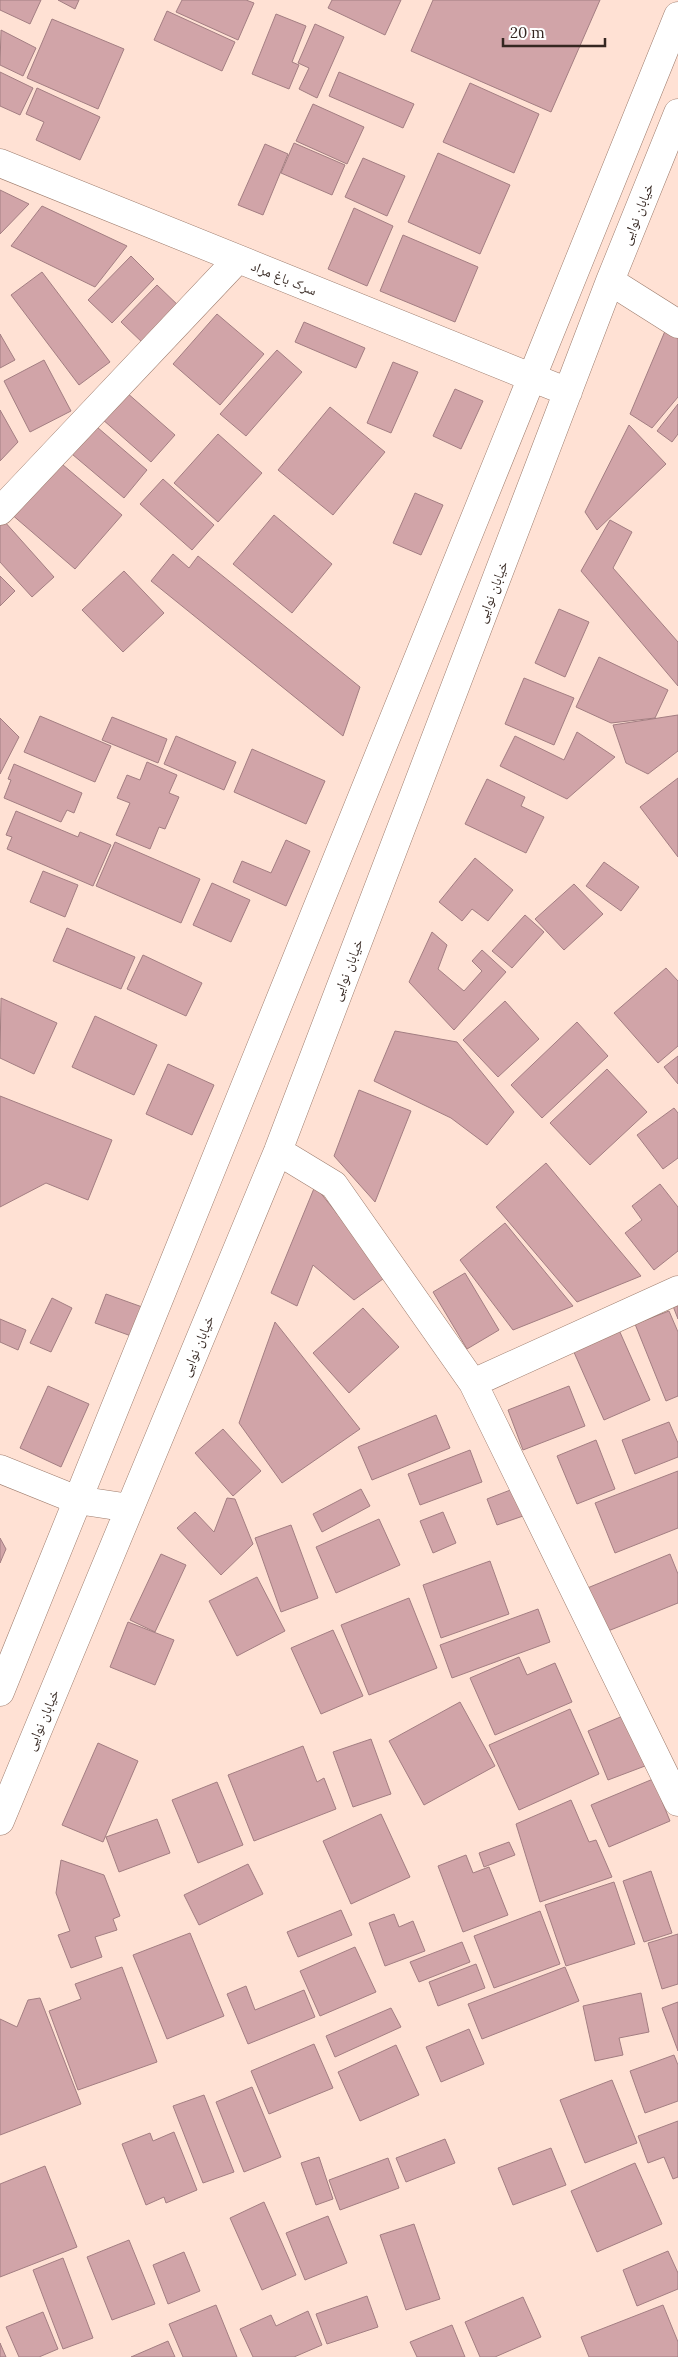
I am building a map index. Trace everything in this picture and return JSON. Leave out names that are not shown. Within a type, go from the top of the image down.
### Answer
[{"type":"street","points":[[0,1692],[530,377],[670,59],[678,16]]},
{"type":"street","name":"خیابان نوایی","points":[[0,1821],[278,1151],[610,281],[678,113]]},
{"type":"street","name":"سرک باغ مراد","points":[[0,163],[568,392]]},
{"type":"street","points":[[0,511],[238,259]]},
{"type":"street","points":[[610,281],[678,324]]},
{"type":"street","points":[[278,1151],[334,1185],[473,1383],[678,1802]]},
{"type":"street","points":[[473,1383],[678,1290]]},
{"type":"street","points":[[0,1469],[77,1500],[130,1508]]},
{"type":"building","points":[[0,0],[41,0],[30,24],[0,10]]},
{"type":"building","points":[[58,0],[79,0],[75,9]]},
{"type":"building","points":[[182,0],[246,0],[254,3],[238,40],[176,12]]},
{"type":"building","points":[[332,0],[401,0],[385,35],[328,8]]},
{"type":"building","points":[[433,0],[600,0],[551,112],[411,51]]},
{"type":"building","points":[[167,11],[235,42],[222,71],[154,40]]},
{"type":"building","points":[[276,14],[306,26],[292,62],[299,65],[289,89],[252,74]]},
{"type":"building","points":[[52,19],[124,49],[98,109],[27,78]]},
{"type":"building","points":[[315,24],[344,37],[317,98],[299,89],[309,68],[298,63]]},
{"type":"building","points":[[1,30],[36,48],[23,76],[0,65]]},
{"type":"building","points":[[0,72],[33,88],[20,115],[0,106]]},
{"type":"building","points":[[339,72],[414,104],[403,128],[329,96]]},
{"type":"building","points":[[470,83],[539,114],[514,173],[443,142]]},
{"type":"building","points":[[37,88],[100,117],[80,160],[36,140],[44,122],[26,114]]},
{"type":"building","points":[[313,104],[364,127],[347,164],[296,141]]},
{"type":"building","points":[[294,143],[345,165],[332,195],[281,173]]},
{"type":"building","points":[[265,144],[288,154],[263,215],[238,205]]},
{"type":"building","points":[[438,153],[510,185],[480,254],[408,222]]},
{"type":"building","points":[[363,158],[405,176],[387,216],[345,197]]},
{"type":"building","points":[[0,190],[29,204],[0,234]]},
{"type":"building","points":[[42,206],[127,246],[95,287],[11,246]]},
{"type":"building","points":[[354,208],[393,226],[367,286],[328,269]]},
{"type":"building","points":[[403,235],[478,267],[455,322],[380,291]]},
{"type":"building","points":[[131,256],[154,279],[112,323],[88,300]]},
{"type":"building","points":[[42,272],[110,362],[79,385],[11,295]]},
{"type":"building","points":[[157,285],[182,309],[146,346],[121,322]]},
{"type":"building","points":[[217,314],[264,354],[220,405],[173,364]]},
{"type":"building","points":[[304,322],[365,348],[356,368],[295,342]]},
{"type":"building","points":[[668,324],[678,332],[678,397],[652,428],[630,414]]},
{"type":"building","points":[[0,334],[15,360],[0,368]]},
{"type":"building","points":[[277,350],[302,372],[246,436],[220,414]]},
{"type":"building","points":[[44,360],[71,411],[30,432],[4,381]]},
{"type":"building","points":[[393,362],[418,372],[391,433],[367,423]]},
{"type":"building","points":[[455,389],[483,401],[461,449],[433,436]]},
{"type":"building","points":[[126,392],[175,435],[151,462],[102,419]]},
{"type":"building","points":[[678,404],[678,434],[672,442],[657,431]]},
{"type":"building","points":[[330,407],[385,452],[333,515],[278,470]]},
{"type":"building","points":[[0,410],[18,442],[0,461]]},
{"type":"building","points":[[90,421],[147,470],[124,498],[66,449]]},
{"type":"building","points":[[629,425],[666,464],[597,530],[585,512]]},
{"type":"building","points":[[218,434],[262,473],[218,522],[174,483]]},
{"type":"building","points":[[56,459],[122,515],[75,569],[10,513]]},
{"type":"building","points":[[163,479],[214,525],[192,550],[140,504]]},
{"type":"building","points":[[415,493],[443,505],[421,555],[393,543]]},
{"type":"building","points":[[274,515],[332,564],[292,613],[233,564]]},
{"type":"building","points":[[610,520],[632,532],[613,568],[678,642],[678,686],[581,571]]},
{"type":"building","points":[[4,521],[54,577],[32,597],[0,562],[0,525]]},
{"type":"building","points":[[173,554],[189,568],[198,556],[360,687],[343,736],[151,581]]},
{"type":"building","points":[[124,571],[164,613],[123,652],[82,610]]},
{"type":"building","points":[[0,576],[15,591],[0,606]]},
{"type":"building","points":[[559,609],[589,622],[565,677],[535,663]]},
{"type":"building","points":[[599,657],[668,690],[655,718],[611,723],[576,707]]},
{"type":"building","points":[[524,678],[574,698],[554,745],[505,724]]},
{"type":"building","points":[[678,715],[678,751],[648,774],[626,763],[613,725]]},
{"type":"building","points":[[40,716],[111,746],[95,782],[24,752]]},
{"type":"building","points":[[112,717],[167,739],[158,763],[102,740]]},
{"type":"building","points":[[0,718],[19,737],[0,774]]},
{"type":"building","points":[[577,732],[615,757],[567,799],[500,766],[515,736],[564,760]]},
{"type":"building","points":[[176,736],[236,762],[224,790],[164,764]]},
{"type":"building","points":[[252,749],[325,781],[306,824],[234,792]]},
{"type":"building","points":[[147,762],[177,775],[169,793],[179,797],[165,829],[159,827],[150,849],[116,835],[130,803],[117,798],[127,775],[140,780]]},
{"type":"building","points":[[14,764],[82,793],[74,813],[67,810],[61,822],[4,798],[11,780],[8,779]]},
{"type":"building","points":[[678,778],[678,857],[640,807]]},
{"type":"building","points":[[487,779],[525,797],[521,806],[544,817],[526,853],[465,824]]},
{"type":"building","points":[[16,811],[78,837],[80,832],[111,845],[93,886],[7,849],[12,837],[6,835]]},
{"type":"building","points":[[286,840],[310,851],[286,906],[233,882],[242,861],[271,873]]},
{"type":"building","points":[[115,842],[200,879],[181,923],[96,886]]},
{"type":"building","points":[[475,858],[513,890],[488,921],[472,909],[462,921],[439,902]]},
{"type":"building","points":[[604,862],[639,887],[621,911],[586,886]]},
{"type":"building","points":[[43,871],[78,885],[65,917],[30,902]]},
{"type":"building","points":[[212,883],[250,900],[231,942],[193,925]]},
{"type":"building","points":[[574,884],[603,914],[564,950],[535,919]]},
{"type":"building","points":[[525,915],[544,932],[512,968],[492,951]]},
{"type":"building","points":[[67,928],[135,957],[121,989],[53,961]]},
{"type":"building","points":[[432,932],[447,945],[438,969],[464,991],[482,971],[472,961],[482,950],[506,972],[454,1030],[409,982]]},
{"type":"building","points":[[143,955],[202,983],[186,1016],[127,989]]},
{"type":"building","points":[[666,968],[678,981],[678,1046],[658,1063],[614,1013]]},
{"type":"building","points":[[1,998],[57,1023],[34,1074],[0,1058]]},
{"type":"building","points":[[505,1001],[539,1039],[498,1077],[463,1040]]},
{"type":"building","points":[[95,1016],[157,1045],[134,1095],[72,1067]]},
{"type":"building","points":[[577,1022],[608,1056],[542,1118],[511,1085]]},
{"type":"building","points":[[395,1031],[457,1042],[514,1112],[487,1145],[451,1118],[374,1081]]},
{"type":"building","points":[[678,1056],[678,1084],[664,1067]]},
{"type":"building","points":[[168,1064],[214,1085],[192,1135],[146,1114]]},
{"type":"building","points":[[607,1069],[647,1112],[590,1165],[550,1123]]},
{"type":"building","points":[[359,1090],[411,1111],[375,1202],[334,1156]]},
{"type":"building","points":[[0,1096],[112,1140],[88,1200],[46,1183],[0,1207]]},
{"type":"building","points":[[674,1108],[678,1113],[678,1158],[663,1169],[637,1135]]},
{"type":"building","points":[[546,1163],[641,1276],[577,1302],[496,1207]]},
{"type":"building","points":[[660,1184],[678,1207],[678,1251],[654,1270],[625,1233],[642,1220],[632,1206]]},
{"type":"building","points":[[315,1186],[387,1276],[354,1300],[313,1265],[297,1306],[271,1293]]},
{"type":"building","points":[[505,1223],[573,1306],[513,1330],[460,1260]]},
{"type":"building","points":[[465,1273],[499,1330],[467,1349],[433,1292]]},
{"type":"building","points":[[106,1294],[145,1308],[134,1337],[95,1323]]},
{"type":"building","points":[[52,1298],[72,1308],[51,1352],[30,1343]]},
{"type":"building","points":[[678,1298],[678,1319],[671,1301]]},
{"type":"building","points":[[363,1308],[399,1347],[349,1393],[313,1353]]},
{"type":"building","points":[[669,1311],[678,1332],[678,1396],[666,1401],[635,1324]]},
{"type":"building","points":[[0,1319],[26,1330],[18,1350],[0,1342]]},
{"type":"building","points":[[275,1322],[360,1429],[282,1483],[239,1423]]},
{"type":"building","points":[[619,1330],[650,1400],[604,1420],[573,1350]]},
{"type":"building","points":[[48,1386],[89,1404],[61,1467],[20,1448]]},
{"type":"building","points":[[569,1386],[585,1426],[523,1450],[508,1410]]},
{"type":"building","points":[[436,1415],[450,1448],[372,1480],[358,1447]]},
{"type":"building","points":[[669,1422],[678,1443],[678,1457],[635,1474],[622,1440]]},
{"type":"building","points":[[223,1429],[261,1471],[233,1496],[195,1453]]},
{"type":"building","points":[[596,1440],[615,1489],[577,1504],[557,1456]]},
{"type":"building","points":[[470,1450],[482,1482],[420,1505],[408,1474]]},
{"type":"building","points":[[678,1471],[678,1528],[615,1553],[595,1503]]},
{"type":"building","points":[[361,1489],[370,1506],[322,1532],[313,1514]]},
{"type":"building","points":[[513,1489],[523,1516],[497,1525],[487,1499]]},
{"type":"building","points":[[227,1498],[235,1499],[253,1544],[221,1575],[177,1528],[195,1512],[214,1532]]},
{"type":"building","points":[[443,1512],[456,1543],[433,1553],[420,1521]]},
{"type":"building","points":[[379,1519],[400,1565],[336,1593],[316,1547]]},
{"type":"building","points":[[291,1525],[318,1598],[281,1612],[255,1538]]},
{"type":"building","points":[[0,1538],[6,1549],[0,1563]]},
{"type":"building","points":[[161,1554],[186,1565],[155,1632],[130,1620]]},
{"type":"building","points":[[670,1554],[678,1574],[678,1603],[603,1633],[585,1589]]},
{"type":"building","points":[[490,1561],[509,1614],[441,1638],[423,1585]]},
{"type":"building","points":[[257,1577],[285,1631],[237,1656],[209,1601]]},
{"type":"building","points":[[409,1598],[437,1668],[369,1695],[341,1625]]},
{"type":"building","points":[[538,1609],[550,1642],[452,1678],[440,1645]]},
{"type":"building","points":[[128,1622],[174,1640],[155,1685],[110,1667]]},
{"type":"building","points":[[333,1630],[363,1696],[321,1714],[291,1648]]},
{"type":"building","points":[[519,1657],[527,1675],[555,1663],[572,1702],[495,1735],[470,1678]]},
{"type":"building","points":[[460,1702],[495,1766],[424,1805],[389,1741]]},
{"type":"building","points":[[570,1709],[599,1774],[519,1810],[489,1745]]},
{"type":"building","points":[[625,1715],[645,1766],[608,1780],[588,1731]]},
{"type":"building","points":[[371,1739],[391,1794],[353,1807],[333,1752]]},
{"type":"building","points":[[98,1743],[138,1761],[103,1842],[62,1825]]},
{"type":"building","points":[[303,1746],[317,1782],[324,1778],[336,1809],[254,1841],[228,1775]]},
{"type":"building","points":[[653,1779],[670,1821],[609,1847],[591,1805]]},
{"type":"building","points":[[217,1782],[243,1845],[198,1863],[172,1800]]},
{"type":"building","points":[[571,1800],[589,1842],[596,1840],[612,1877],[540,1902],[516,1824]]},
{"type":"building","points":[[381,1814],[410,1877],[351,1904],[323,1841]]},
{"type":"building","points":[[157,1819],[170,1853],[119,1872],[106,1837]]},
{"type":"building","points":[[509,1842],[515,1855],[484,1867],[479,1853]]},
{"type":"building","points":[[466,1855],[473,1873],[489,1867],[508,1915],[463,1932],[438,1866]]},
{"type":"building","points":[[61,1860],[104,1875],[120,1916],[113,1919],[117,1930],[95,1937],[102,1957],[71,1968],[58,1935],[70,1931],[56,1893]]},
{"type":"building","points":[[248,1864],[263,1894],[199,1925],[184,1895]]},
{"type":"building","points":[[651,1871],[672,1933],[644,1942],[623,1881]]},
{"type":"building","points":[[614,1882],[635,1944],[566,1966],[545,1905]]},
{"type":"building","points":[[341,1910],[352,1935],[298,1957],[287,1932]]},
{"type":"building","points":[[540,1911],[560,1964],[494,1988],[474,1936]]},
{"type":"building","points":[[394,1914],[399,1927],[413,1921],[425,1951],[385,1966],[369,1923]]},
{"type":"building","points":[[190,1933],[224,2016],[167,2039],[133,1955]]},
{"type":"building","points":[[678,1934],[678,1984],[662,1989],[648,1943]]},
{"type":"building","points":[[462,1942],[470,1962],[419,1982],[410,1962]]},
{"type":"building","points":[[355,1947],[376,1992],[320,2016],[300,1971]]},
{"type":"building","points":[[476,1964],[485,1988],[438,2006],[429,1982]]},
{"type":"building","points":[[122,1967],[157,2062],[78,2090],[49,2011],[81,1999],[75,1984]]},
{"type":"building","points":[[565,1967],[579,2001],[482,2039],[468,2004]]},
{"type":"building","points":[[246,1986],[255,2010],[304,1990],[315,2017],[248,2044],[227,1994]]},
{"type":"building","points":[[641,1993],[649,2032],[619,2038],[623,2055],[595,2061],[583,2006]]},
{"type":"building","points":[[40,1998],[81,2104],[0,2135],[0,2019],[17,2027],[28,2000]]},
{"type":"building","points":[[678,2002],[678,2051],[662,2008]]},
{"type":"building","points":[[391,2008],[401,2027],[335,2057],[326,2036]]},
{"type":"building","points":[[469,2029],[484,2064],[441,2082],[426,2047]]},
{"type":"building","points":[[314,2044],[333,2088],[269,2114],[251,2071]]},
{"type":"building","points":[[396,2045],[419,2095],[360,2121],[338,2072]]},
{"type":"building","points":[[674,2055],[678,2065],[678,2101],[645,2113],[630,2071]]},
{"type":"building","points":[[612,2080],[637,2143],[585,2163],[560,2100]]},
{"type":"building","points":[[252,2087],[281,2157],[244,2172],[216,2102]]},
{"type":"building","points":[[204,2095],[234,2172],[203,2183],[173,2106]]},
{"type":"building","points":[[678,2121],[678,2177],[673,2179],[664,2157],[648,2163],[638,2136]]},
{"type":"building","points":[[174,2132],[197,2190],[166,2203],[164,2197],[146,2205],[122,2144],[150,2133],[153,2141]]},
{"type":"building","points":[[445,2139],[455,2163],[406,2182],[396,2158]]},
{"type":"building","points":[[551,2148],[566,2185],[513,2205],[498,2168]]},
{"type":"building","points":[[319,2157],[333,2199],[316,2205],[301,2163]]},
{"type":"building","points":[[388,2158],[399,2188],[340,2210],[329,2180]]},
{"type":"building","points":[[635,2163],[662,2224],[597,2252],[571,2191]]},
{"type":"building","points":[[45,2166],[77,2247],[0,2277],[0,2184]]},
{"type":"building","points":[[264,2202],[296,2275],[262,2290],[230,2218]]},
{"type":"building","points":[[328,2216],[347,2263],[305,2280],[286,2233]]},
{"type":"building","points":[[414,2224],[440,2299],[406,2310],[380,2235]]},
{"type":"building","points":[[129,2240],[155,2304],[112,2320],[87,2257]]},
{"type":"building","points":[[668,2251],[678,2273],[678,2289],[637,2306],[623,2270]]},
{"type":"building","points":[[184,2252],[200,2291],[168,2304],[153,2265]]},
{"type":"building","points":[[63,2258],[93,2338],[63,2349],[33,2270]]},
{"type":"building","points":[[367,2296],[378,2327],[327,2344],[316,2314]]},
{"type":"building","points":[[523,2297],[541,2337],[495,2357],[480,2357],[465,2322]]},
{"type":"building","points":[[216,2305],[237,2357],[183,2357],[169,2324]]},
{"type":"building","points":[[663,2305],[678,2342],[678,2357],[589,2357],[581,2337]]},
{"type":"building","points":[[308,2311],[322,2345],[294,2357],[253,2357],[240,2329],[271,2315],[276,2326]]},
{"type":"building","points":[[43,2312],[58,2349],[39,2357],[19,2357],[6,2327]]},
{"type":"building","points":[[452,2325],[465,2357],[417,2357],[410,2342]]},
{"type":"building","points":[[168,2341],[175,2357],[131,2357]]},
{"type":"building","points":[[0,2343],[6,2357],[0,2357]]}]
